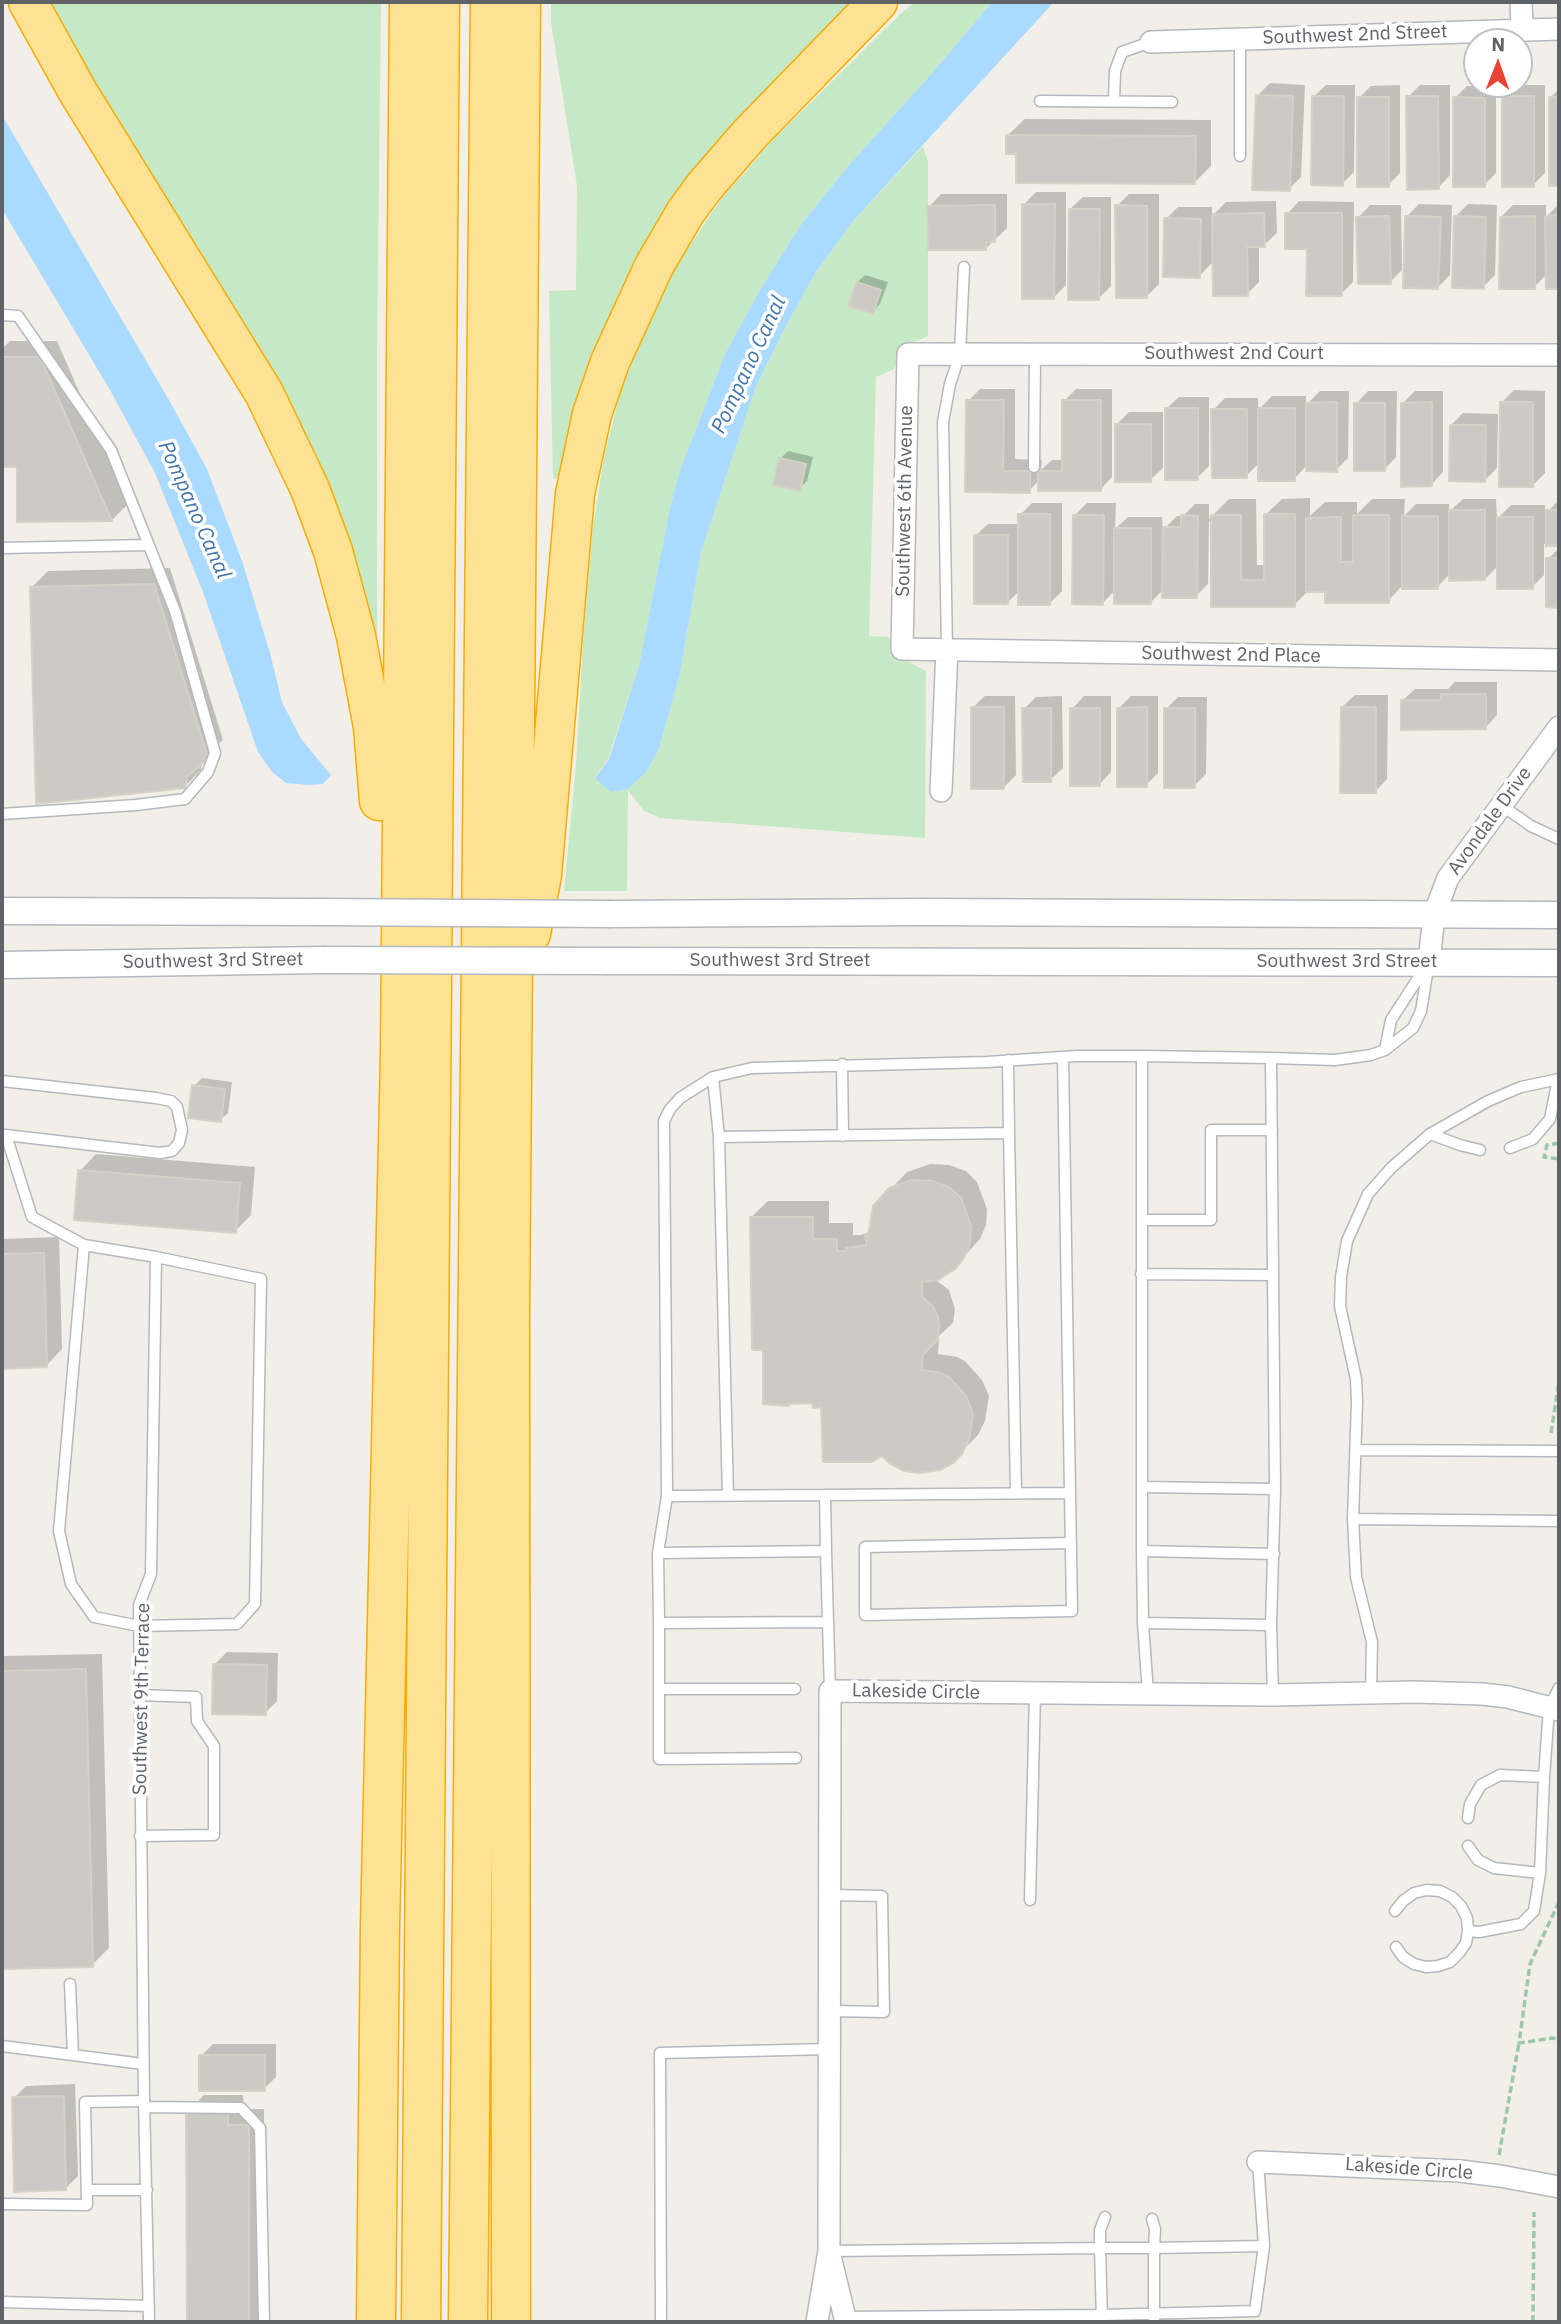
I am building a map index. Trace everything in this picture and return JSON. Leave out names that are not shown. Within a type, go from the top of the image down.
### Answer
[{"type":"highway","points":[[13,2],[78,92]]},
{"type":"highway","points":[[28,2],[78,92],[264,393],[323,521],[351,617],[373,727],[400,1054]]},
{"type":"highway","points":[[376,2322],[380,1914],[400,1054],[409,2]]},
{"type":"highway","points":[[421,2322],[440,2]]},
{"type":"highway","points":[[468,2322],[490,2]]},
{"type":"highway","points":[[511,2322],[510,1313],[521,2]]},
{"type":"highway","points":[[512,1033],[542,875],[575,494],[592,414],[605,374],[654,266],[697,196],[741,143],[878,2]]},
{"type":"street","points":[[1521,2],[1522,28]]},
{"type":"street","name":"Southwest 2nd Street","points":[[1533,29],[1559,29]]},
{"type":"street","name":"Southwest 2nd Street","points":[[1151,42],[1463,31]]},
{"type":"street","name":"Southwest 2nd Court","points":[[908,354],[1559,355]]},
{"type":"street","name":"Southwest 6th Avenue","points":[[902,649],[908,354]]},
{"type":"street","name":"Southwest 2nd Place","points":[[902,649],[1559,660]]},
{"type":"street","points":[[941,791],[947,649]]},
{"type":"street","name":"Avondale Drive","points":[[1429,962],[1434,915],[1448,878],[1559,727]]},
{"type":"street","points":[[2,911],[1559,915]]},
{"type":"street","name":"Southwest 3rd Street","points":[[2,965],[323,960],[1559,963]]},
{"type":"street","name":"Lakeside Circle","points":[[817,2322],[829,2250],[830,1691],[1482,1694],[1508,1697],[1554,1709]]},
{"type":"street","name":"Lakeside Circle","points":[[1258,2162],[1460,2171],[1500,2175],[1559,2187]]},
{"type":"street","name":"Lakeside Circle","points":[[829,2250],[846,2320]]},
{"type":"lane","points":[[1240,39],[1240,156]]},
{"type":"lane","points":[[1114,101],[1115,71],[1122,52],[1151,42]]},
{"type":"lane","points":[[1040,101],[1172,102]]},
{"type":"lane","points":[[947,649],[943,422],[950,384],[960,354],[964,267]]},
{"type":"lane","points":[[2,315],[18,316],[111,450],[175,611],[215,753],[208,772],[185,799],[2,814]]},
{"type":"lane","points":[[1034,467],[1035,354]]},
{"type":"lane","points":[[2,548],[149,545]]},
{"type":"lane","points":[[1502,805],[1531,826],[1559,839]]},
{"type":"lane","points":[[1385,1050],[1391,1020],[1429,962]]},
{"type":"lane","points":[[796,1758],[659,1759],[658,1553],[667,1496],[664,1121],[670,1109],[680,1098],[713,1077],[752,1068],[1063,1057],[1335,1060],[1371,1055],[1385,1050],[1413,1028],[1421,1011],[1429,962]]},
{"type":"lane","points":[[1142,1056],[1142,1551],[1143,1623],[1149,1694]]},
{"type":"lane","points":[[1063,1057],[1071,1543],[1072,1611],[865,1615],[865,1547],[1071,1543]]},
{"type":"lane","points":[[1271,1058],[1275,1449],[1271,1625],[1273,1695]]},
{"type":"lane","points":[[1008,1060],[1016,1493]]},
{"type":"lane","points":[[842,1064],[843,1136]]},
{"type":"lane","points":[[713,1077],[719,1137],[728,1496]]},
{"type":"lane","points":[[1371,1693],[1372,1642],[1356,1577],[1353,1519],[1356,1379],[1340,1306],[1341,1277],[1347,1241],[1368,1194],[1391,1168],[1430,1134],[1488,1101],[1521,1087],[1559,1079],[1550,1119],[1534,1139],[1510,1148]]},
{"type":"lane","points":[[2,1080],[170,1101],[181,1116],[179,1143],[173,1151],[160,1153],[4,1135],[32,1217],[84,1245],[261,1279],[255,1604],[237,1624],[139,1626],[94,1617],[71,1584],[59,1531],[84,1245]]},
{"type":"lane","points":[[1142,1220],[1211,1220],[1211,1130],[1272,1130]]},
{"type":"lane","points":[[719,1137],[1009,1133]]},
{"type":"lane","points":[[1430,1134],[1480,1150]]},
{"type":"lane","name":"Southwest 9th Terrace","points":[[149,2322],[143,2064],[139,1605],[151,1574],[156,1257]]},
{"type":"lane","points":[[1141,1274],[1273,1275]]},
{"type":"lane","points":[[1356,1450],[1559,1451]]},
{"type":"lane","points":[[1142,1487],[1275,1489]]},
{"type":"lane","points":[[667,1496],[1070,1493]]},
{"type":"lane","points":[[825,1495],[830,1691]]},
{"type":"lane","points":[[1353,1519],[1559,1521]]},
{"type":"lane","points":[[1142,1551],[1274,1554]]},
{"type":"lane","points":[[658,1553],[826,1552]]},
{"type":"lane","points":[[659,1623],[828,1622]]},
{"type":"lane","points":[[1143,1623],[1271,1625]]},
{"type":"lane","points":[[1468,1931],[1479,1932],[1521,1924],[1534,1911],[1540,1873],[1544,1777],[1559,1688]]},
{"type":"lane","points":[[659,1689],[795,1689]]},
{"type":"lane","points":[[1030,1900],[1035,1693]]},
{"type":"lane","points":[[139,1695],[196,1697],[197,1721],[214,1746],[214,1835],[141,1836]]},
{"type":"lane","points":[[1468,1818],[1470,1804],[1481,1785],[1500,1775],[1544,1777]]},
{"type":"lane","points":[[1468,1846],[1478,1860],[1493,1868],[1540,1873]]},
{"type":"lane","points":[[1395,1911],[1414,1893],[1440,1891],[1461,1906],[1467,1918],[1468,1931],[1466,1943],[1459,1953],[1450,1962],[1438,1966],[1414,1964],[1403,1957],[1396,1947]]},
{"type":"lane","points":[[830,1895],[882,1896],[884,2012],[830,2011]]},
{"type":"lane","points":[[70,1984],[73,2055]]},
{"type":"lane","points":[[2,2046],[143,2064]]},
{"type":"lane","points":[[661,2322],[660,2053],[829,2049]]},
{"type":"lane","points":[[2,2204],[87,2205],[85,2102],[241,2108],[260,2128],[264,2322]]},
{"type":"lane","points":[[846,2320],[1154,2318],[1255,2311],[1264,2246],[1258,2162]]},
{"type":"lane","points":[[87,2190],[147,2190]]},
{"type":"lane","points":[[1102,2319],[1100,2230],[1105,2217]]},
{"type":"lane","points":[[1152,2219],[1155,2229],[1154,2318]]},
{"type":"lane","points":[[829,2250],[1264,2246]]},
{"type":"lane","points":[[2,2302],[149,2306]]},
{"type":"path","points":[[1559,1143],[1546,1145],[1544,1157],[1559,1160]]},
{"type":"path","points":[[1551,1433],[1559,1382]]},
{"type":"path","points":[[1498,2160],[1530,1964],[1559,1902]]},
{"type":"path","points":[[1519,2043],[1553,2038],[1559,2040]]},
{"type":"path","points":[[1533,2322],[1534,2212]]},
{"type":"green space","points":[[44,2],[381,2],[377,642],[371,642]]},
{"type":"green space","points":[[551,2],[858,2],[644,248],[614,305],[592,360],[559,478],[553,479],[549,291],[576,290],[577,186],[551,22]]},
{"type":"green space","points":[[915,2],[992,2],[849,165],[800,226],[761,288],[725,354],[680,470],[639,665],[608,759],[595,777],[646,772],[659,749],[680,673],[701,552],[756,386],[816,272],[854,220],[923,146],[928,162],[928,336],[909,344],[894,369],[876,377],[869,636],[888,637],[912,664],[926,671],[925,838],[661,818],[644,811],[628,790],[627,891],[564,891],[593,527],[604,457],[620,394],[644,330],[674,269],[719,202],[770,143]]},
{"type":"water","name":"Pompano Canal","points":[[992,2],[1054,2],[854,220],[816,272],[756,386],[701,552],[680,673],[659,749],[646,772],[628,789],[611,792],[595,778],[609,759],[639,665],[680,470],[725,354],[761,288],[800,226],[849,165]]},
{"type":"water","name":"Pompano Canal","points":[[2,115],[207,469],[242,561],[282,702],[301,739],[331,775],[323,784],[286,783],[272,772],[258,752],[203,592],[155,473],[110,390],[2,209]]},
{"type":"building","points":[[1256,95],[1293,96],[1290,191],[1252,190]]},
{"type":"building","points":[[1312,96],[1344,96],[1343,186],[1311,185]]},
{"type":"building","points":[[1406,96],[1438,96],[1439,189],[1407,190]]},
{"type":"building","points":[[1534,96],[1534,187],[1502,187],[1502,98]]},
{"type":"building","points":[[1357,97],[1389,97],[1389,187],[1357,187]]},
{"type":"building","points":[[1453,97],[1485,98],[1485,187],[1453,187]]},
{"type":"building","points":[[1549,97],[1559,97],[1559,186],[1549,186]]},
{"type":"building","points":[[1006,135],[1196,136],[1195,184],[1016,183],[1016,154],[1006,154]]},
{"type":"building","points":[[1022,204],[1055,204],[1054,299],[1022,299]]},
{"type":"building","points":[[995,205],[995,242],[986,242],[986,250],[928,250],[927,206]]},
{"type":"building","points":[[1115,205],[1147,206],[1147,298],[1116,298]]},
{"type":"building","points":[[1069,209],[1100,209],[1099,300],[1068,300]]},
{"type":"building","points":[[1264,213],[1265,247],[1247,247],[1248,296],[1213,296],[1212,214]]},
{"type":"building","points":[[1285,213],[1342,213],[1342,296],[1306,296],[1307,249],[1285,249]]},
{"type":"building","points":[[1559,215],[1559,289],[1546,289],[1545,216]]},
{"type":"building","points":[[1389,216],[1391,284],[1358,284],[1356,217]]},
{"type":"building","points":[[1405,216],[1441,217],[1438,289],[1403,288]]},
{"type":"building","points":[[1454,216],[1486,217],[1484,289],[1452,288]]},
{"type":"building","points":[[1535,216],[1535,289],[1499,289],[1500,217]]},
{"type":"building","points":[[1164,218],[1201,219],[1200,278],[1163,277]]},
{"type":"building","points":[[856,282],[881,290],[873,314],[848,306]]},
{"type":"building","points":[[2,357],[40,357],[112,521],[17,522],[17,467],[2,467]]},
{"type":"building","points":[[966,400],[1004,400],[1003,471],[1030,471],[1030,493],[965,492]]},
{"type":"building","points":[[1062,400],[1101,400],[1101,491],[1038,491],[1038,471],[1062,471]]},
{"type":"building","points":[[1337,402],[1337,472],[1306,471],[1306,403]]},
{"type":"building","points":[[1432,402],[1432,486],[1401,487],[1401,403]]},
{"type":"building","points":[[1500,402],[1533,402],[1533,487],[1499,487]]},
{"type":"building","points":[[1354,403],[1385,403],[1385,471],[1354,471]]},
{"type":"building","points":[[1165,408],[1198,408],[1198,480],[1165,480]]},
{"type":"building","points":[[1258,408],[1295,408],[1295,481],[1258,481]]},
{"type":"building","points":[[1211,409],[1247,409],[1247,478],[1212,478]]},
{"type":"building","points":[[1115,424],[1151,424],[1151,482],[1115,482]]},
{"type":"building","points":[[1450,425],[1486,425],[1485,482],[1449,481]]},
{"type":"building","points":[[779,458],[806,464],[800,491],[773,485]]},
{"type":"building","points":[[1449,510],[1485,510],[1485,580],[1449,581]]},
{"type":"building","points":[[1546,510],[1559,510],[1559,546],[1546,546]]},
{"type":"building","points":[[1018,514],[1050,514],[1050,605],[1018,605]]},
{"type":"building","points":[[1264,514],[1295,514],[1295,607],[1211,607],[1211,515],[1241,515],[1241,580],[1264,580]]},
{"type":"building","points":[[1073,515],[1104,515],[1103,605],[1072,604]]},
{"type":"building","points":[[1181,515],[1198,516],[1197,598],[1162,598],[1163,527],[1181,527]]},
{"type":"building","points":[[1353,515],[1389,515],[1389,603],[1325,603],[1325,592],[1306,592],[1306,518],[1341,517],[1341,562],[1353,562]]},
{"type":"building","points":[[1402,516],[1438,516],[1438,589],[1402,589]]},
{"type":"building","points":[[1497,517],[1533,517],[1533,589],[1497,589]]},
{"type":"building","points":[[1114,528],[1151,528],[1151,604],[1114,604]]},
{"type":"building","points":[[974,535],[1008,535],[1008,604],[974,604]]},
{"type":"building","points":[[1546,558],[1559,558],[1559,608],[1546,607]]},
{"type":"building","points":[[154,584],[208,758],[187,777],[185,788],[36,804],[30,587]]},
{"type":"building","points":[[1441,694],[1486,694],[1486,729],[1401,730],[1401,700],[1441,700]]},
{"type":"building","points":[[971,707],[1004,707],[1004,789],[971,789]]},
{"type":"building","points":[[1147,707],[1147,787],[1117,787],[1117,708]]},
{"type":"building","points":[[1341,707],[1376,707],[1376,793],[1340,793]]},
{"type":"building","points":[[1022,708],[1051,708],[1051,782],[1023,782]]},
{"type":"building","points":[[1070,708],[1100,708],[1100,786],[1070,786]]},
{"type":"building","points":[[1164,708],[1195,708],[1195,788],[1164,788]]},
{"type":"building","points":[[192,1085],[225,1089],[221,1122],[188,1118]]},
{"type":"building","points":[[78,1170],[240,1183],[236,1233],[74,1220]]},
{"type":"building","points":[[912,1180],[932,1181],[949,1187],[961,1198],[971,1226],[970,1243],[964,1258],[955,1269],[938,1280],[922,1282],[922,1297],[933,1306],[939,1327],[937,1341],[923,1354],[922,1370],[949,1377],[966,1396],[973,1413],[969,1439],[962,1454],[940,1470],[919,1473],[904,1471],[882,1456],[871,1462],[823,1462],[821,1407],[813,1408],[812,1403],[788,1406],[763,1404],[763,1350],[752,1350],[750,1217],[813,1217],[813,1239],[837,1239],[837,1251],[846,1251],[846,1248],[867,1245],[865,1236],[868,1236],[873,1206],[889,1188]]},
{"type":"building","points":[[44,1253],[47,1367],[2,1369],[2,1254]]},
{"type":"building","points":[[213,1664],[267,1665],[266,1715],[212,1714]]},
{"type":"building","points":[[86,1669],[93,1967],[2,1969],[2,1671]]},
{"type":"building","points":[[199,2055],[265,2055],[265,2091],[199,2091]]},
{"type":"building","points":[[64,2096],[66,2190],[14,2192],[12,2097]]},
{"type":"building","points":[[186,2111],[228,2111],[228,2125],[249,2125],[249,2322],[187,2322]]}]
